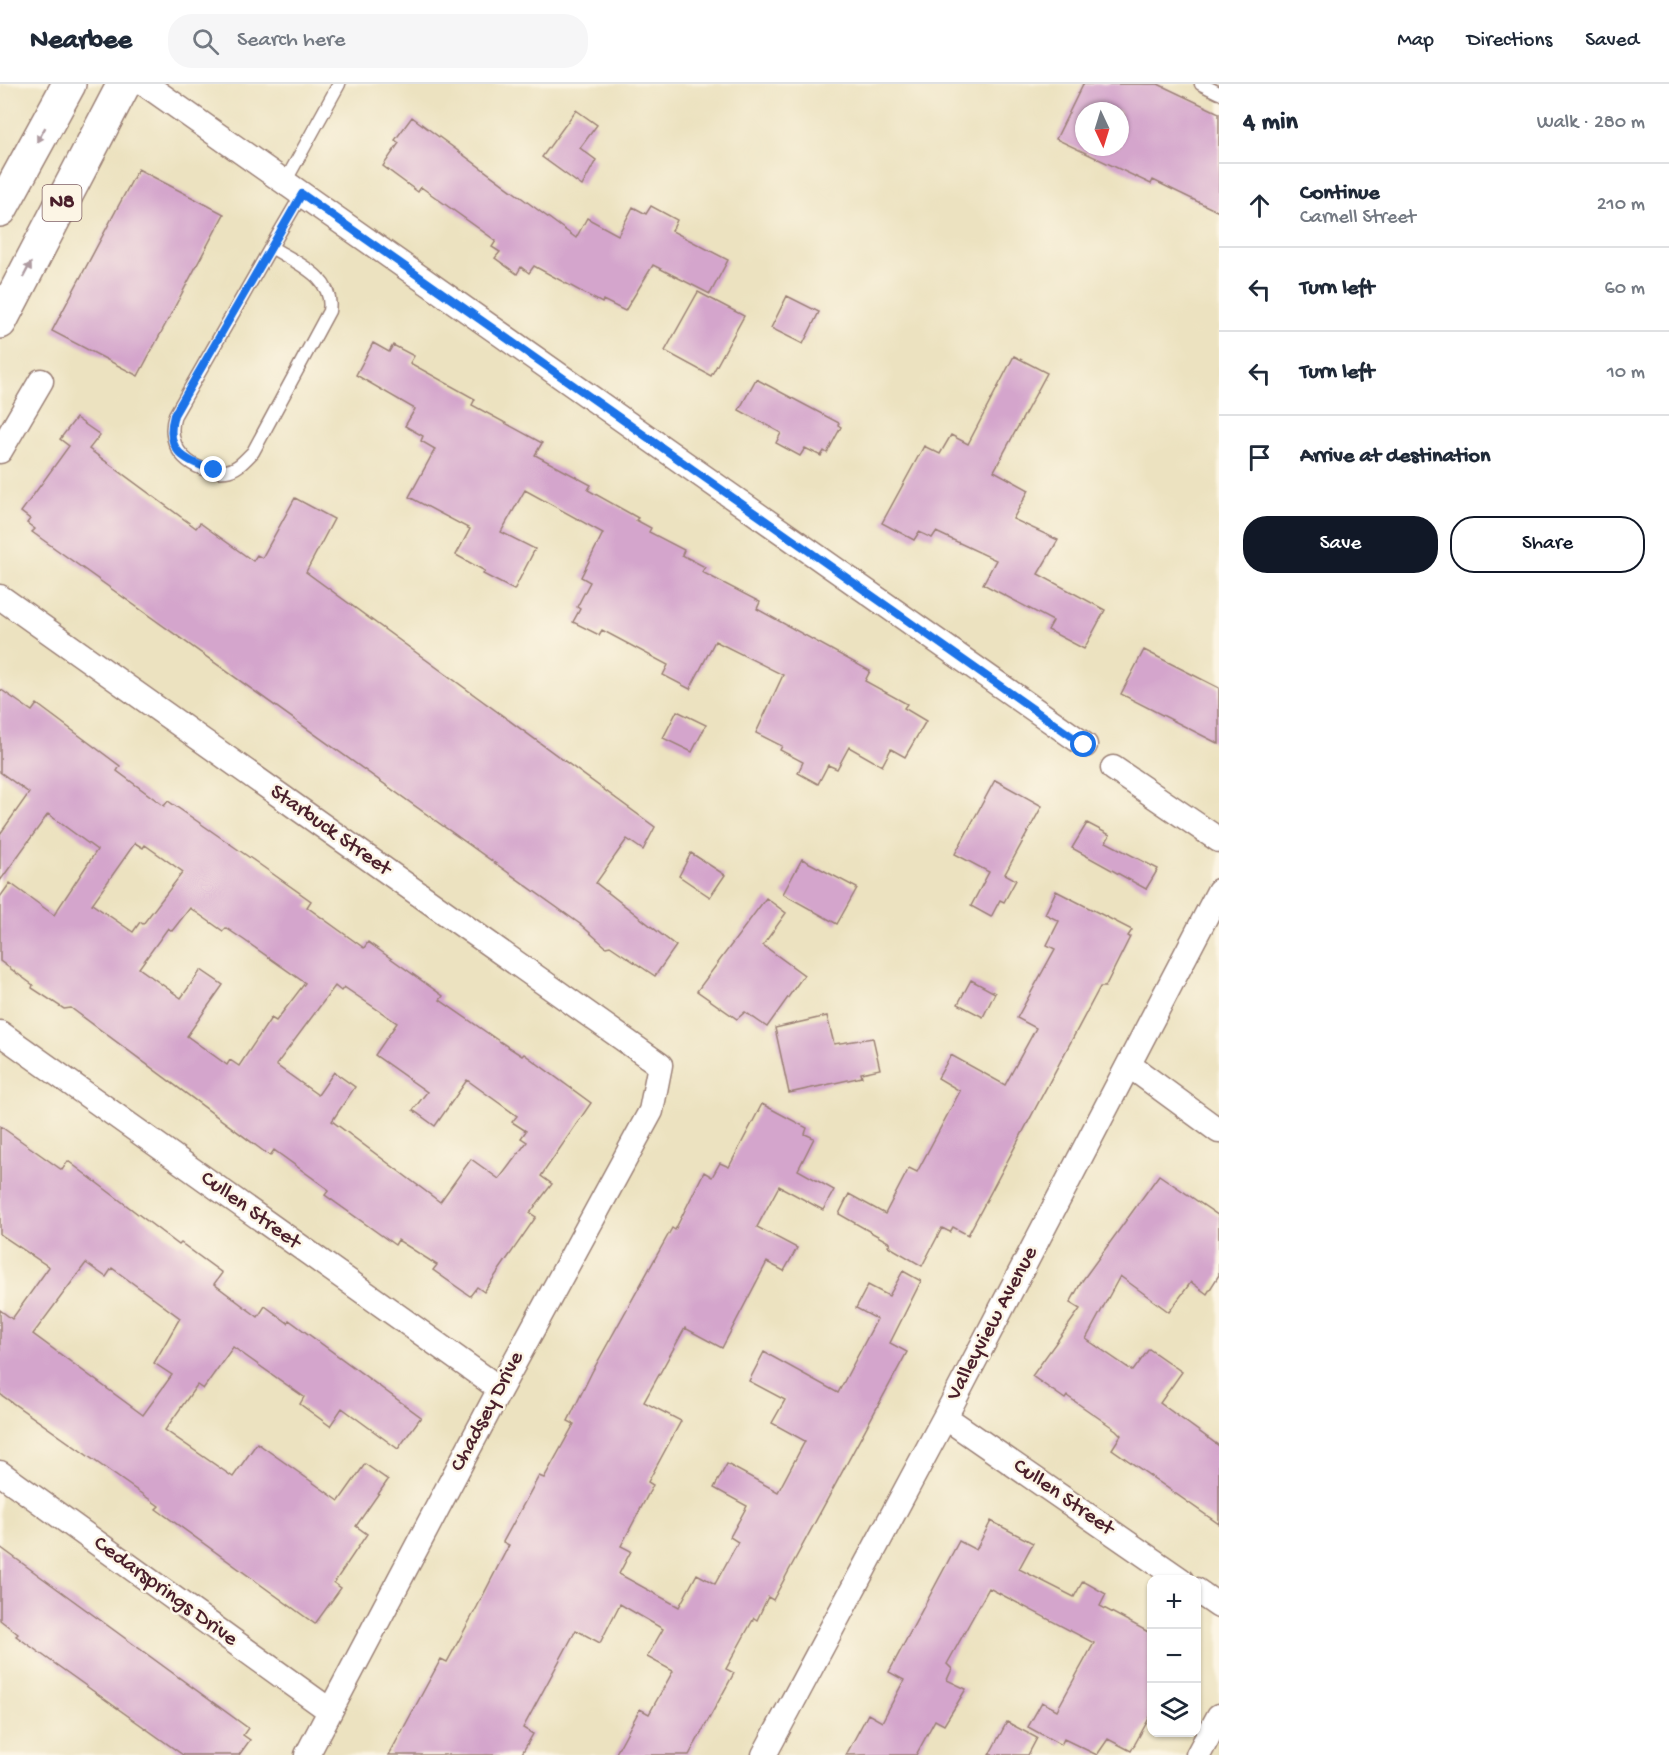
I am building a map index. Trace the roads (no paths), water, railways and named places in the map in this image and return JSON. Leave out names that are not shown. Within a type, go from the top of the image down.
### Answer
[{"type":"main road","points":[[0,210],[69,84]]},
{"type":"main road","name":"N8","points":[[0,322],[124,84]]},
{"type":"street","points":[[145,84],[1084,745]]},
{"type":"street","points":[[0,451],[41,381]]},
{"type":"street","name":"Starbuck Street","points":[[0,597],[660,1065]]},
{"type":"street","points":[[1113,768],[1219,840]]},
{"type":"street","name":"Valleyview Avenue","points":[[764,1755],[945,1417],[1219,891]]},
{"type":"street","name":"Cullen Street","points":[[0,1033],[500,1389]]},
{"type":"street","name":"Chadsey Drive","points":[[307,1755],[500,1389],[651,1111],[660,1065]]},
{"type":"street","points":[[1129,1065],[1219,1131]]},
{"type":"street","name":"Cullen Street","points":[[945,1417],[1174,1575]]},
{"type":"street","name":"Cedarsprings Drive","points":[[0,1473],[329,1710]]},
{"type":"street","points":[[1201,1593],[1219,1606]]},
{"type":"street","points":[[1198,1755],[1219,1716]]},
{"type":"lane","points":[[271,247],[326,285],[331,301],[329,311],[253,452],[240,465],[227,471],[214,470],[179,454],[172,440],[172,423],[271,247],[293,188],[339,84]]},
{"type":"lane","points":[[1201,84],[1219,93]]}]
